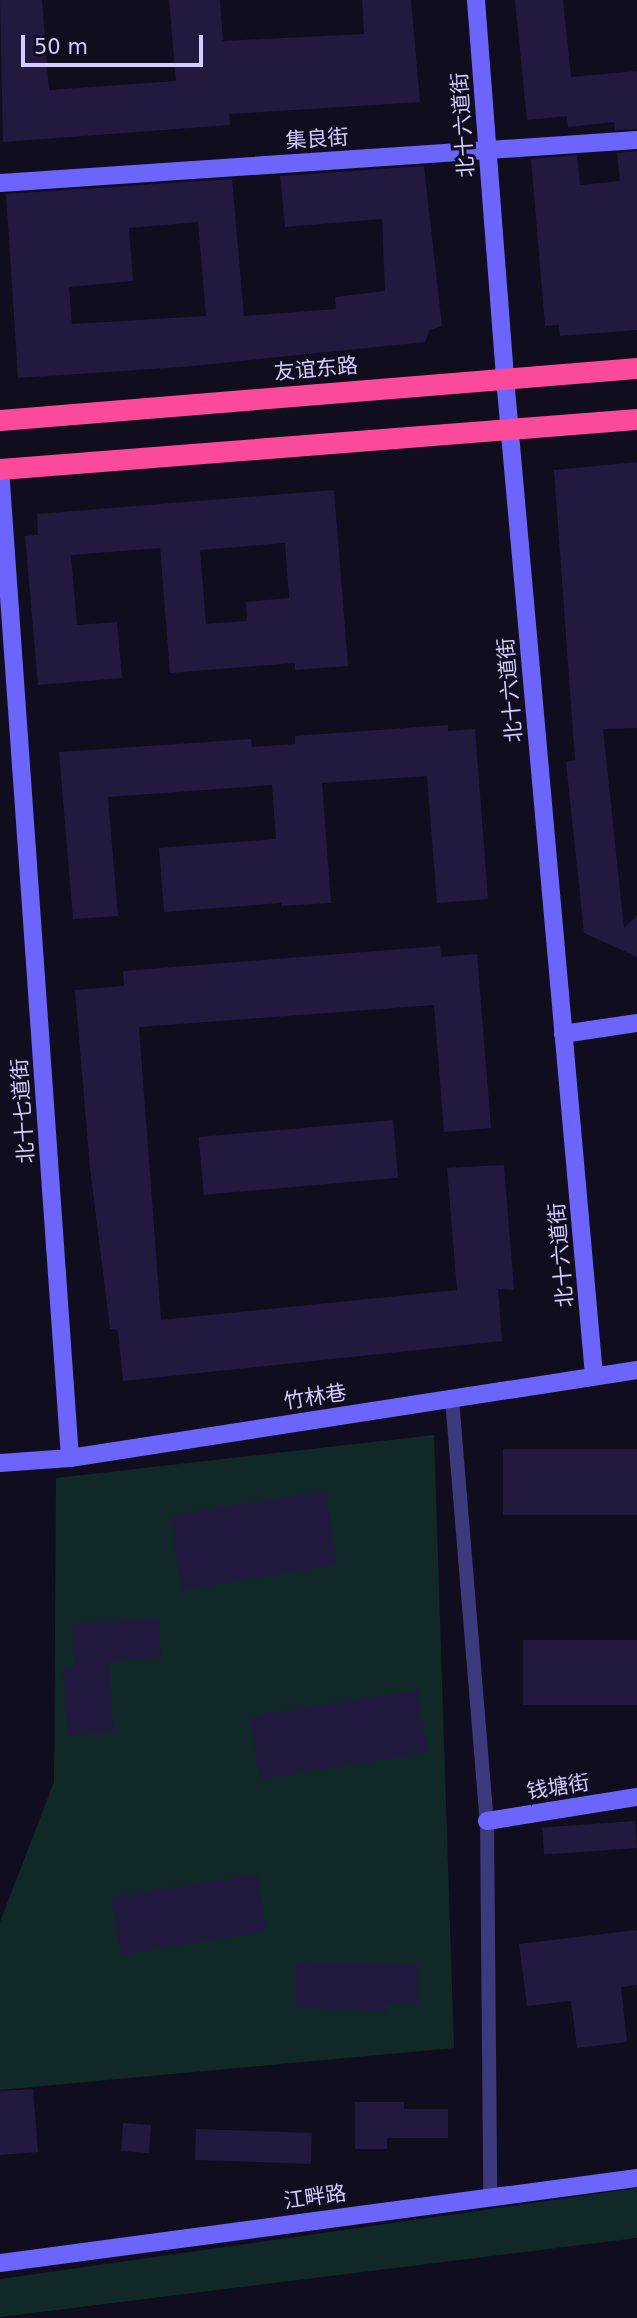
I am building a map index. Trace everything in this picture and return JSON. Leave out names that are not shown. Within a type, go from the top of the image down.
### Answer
[{"type":"highway","name":"友谊东路","points":[[0,420],[637,368]]},
{"type":"highway","points":[[0,469],[637,419]]},
{"type":"street","name":"北十六道街","points":[[476,0],[505,378],[594,1377]]},
{"type":"street","name":"集良街","points":[[0,183],[637,140]]},
{"type":"street","name":"北十七道街","points":[[0,469],[70,1458]]},
{"type":"street","points":[[563,1034],[637,1023]]},
{"type":"street","name":"竹林巷","points":[[0,1463],[70,1458],[637,1370]]},
{"type":"street","name":"钱塘街","points":[[487,1821],[637,1797]]},
{"type":"street","name":"江畔路","points":[[0,2263],[637,2178]]},
{"type":"lane","points":[[452,1399],[487,1821],[490,2196]]},
{"type":"green space","points":[[434,1435],[454,2048],[0,2090],[0,1922],[54,1782],[56,1478]]},
{"type":"green space","points":[[637,2188],[637,2238],[0,2317],[0,2279]]},
{"type":"building","points":[[0,0],[42,0],[49,90],[176,81],[169,0],[220,0],[223,41],[364,34],[362,0],[411,0],[420,102],[229,114],[230,125],[3,142]]},
{"type":"building","points":[[515,0],[563,0],[571,77],[637,71],[637,129],[615,130],[614,122],[568,127],[567,116],[527,120]]},
{"type":"building","points":[[637,151],[637,330],[560,336],[559,325],[545,326],[531,159],[577,155],[580,185],[620,181],[617,153]]},
{"type":"building","points":[[424,166],[442,326],[430,330],[425,342],[182,367],[18,378],[6,194],[232,179],[244,316],[336,309],[335,297],[385,291],[382,219],[285,227],[280,176]],"holes":[[[198,222],[206,316],[72,324],[69,287],[133,281],[129,228]]]},
{"type":"building","points":[[637,462],[637,728],[603,729],[624,928],[637,915],[637,957],[584,933],[566,762],[575,760],[554,470]]},
{"type":"building","points":[[334,490],[348,666],[295,670],[295,663],[170,673],[160,548],[71,555],[77,625],[117,622],[122,678],[38,685],[25,536],[38,535],[37,514]],"holes":[[[285,543],[289,598],[246,602],[247,621],[206,624],[200,550]]]},
{"type":"building","points":[[448,725],[448,731],[475,729],[488,899],[437,903],[427,776],[322,783],[331,903],[281,906],[281,903],[164,912],[159,848],[276,839],[272,785],[108,797],[118,916],[73,919],[59,752],[251,739],[252,747],[295,744],[295,736]]},
{"type":"building","points":[[440,946],[441,957],[477,954],[491,1128],[444,1132],[434,1005],[139,1027],[161,1320],[457,1290],[447,1168],[504,1165],[514,1290],[498,1289],[502,1341],[123,1381],[118,1330],[110,1329],[90,1168],[75,990],[124,986],[123,971]]},
{"type":"building","points":[[393,1120],[398,1178],[204,1195],[199,1137]]},
{"type":"building","points":[[503,1449],[637,1449],[637,1515],[503,1515]]},
{"type":"building","points":[[325,1491],[337,1565],[182,1590],[170,1516]]},
{"type":"building","points":[[158,1618],[161,1658],[108,1661],[113,1732],[68,1735],[63,1668],[75,1667],[72,1624]]},
{"type":"building","points":[[523,1640],[637,1640],[637,1705],[523,1705]]},
{"type":"building","points":[[417,1690],[427,1752],[260,1779],[250,1716]]},
{"type":"building","points":[[635,1821],[637,1848],[544,1854],[542,1827]]},
{"type":"building","points":[[257,1874],[266,1931],[121,1954],[112,1897]]},
{"type":"building","points":[[637,1930],[637,1985],[621,1987],[627,2042],[577,2048],[571,2001],[527,2006],[519,1944]]},
{"type":"building","points":[[296,1962],[418,1963],[418,2004],[387,2004],[387,2012],[296,2007]]},
{"type":"building","points":[[33,2089],[38,2152],[0,2155],[0,2091]]},
{"type":"building","points":[[355,2102],[404,2102],[404,2109],[448,2109],[448,2138],[387,2138],[387,2149],[355,2149]]},
{"type":"building","points":[[123,2123],[151,2125],[149,2153],[121,2151]]},
{"type":"building","points":[[196,2129],[312,2133],[311,2164],[195,2160]]}]
